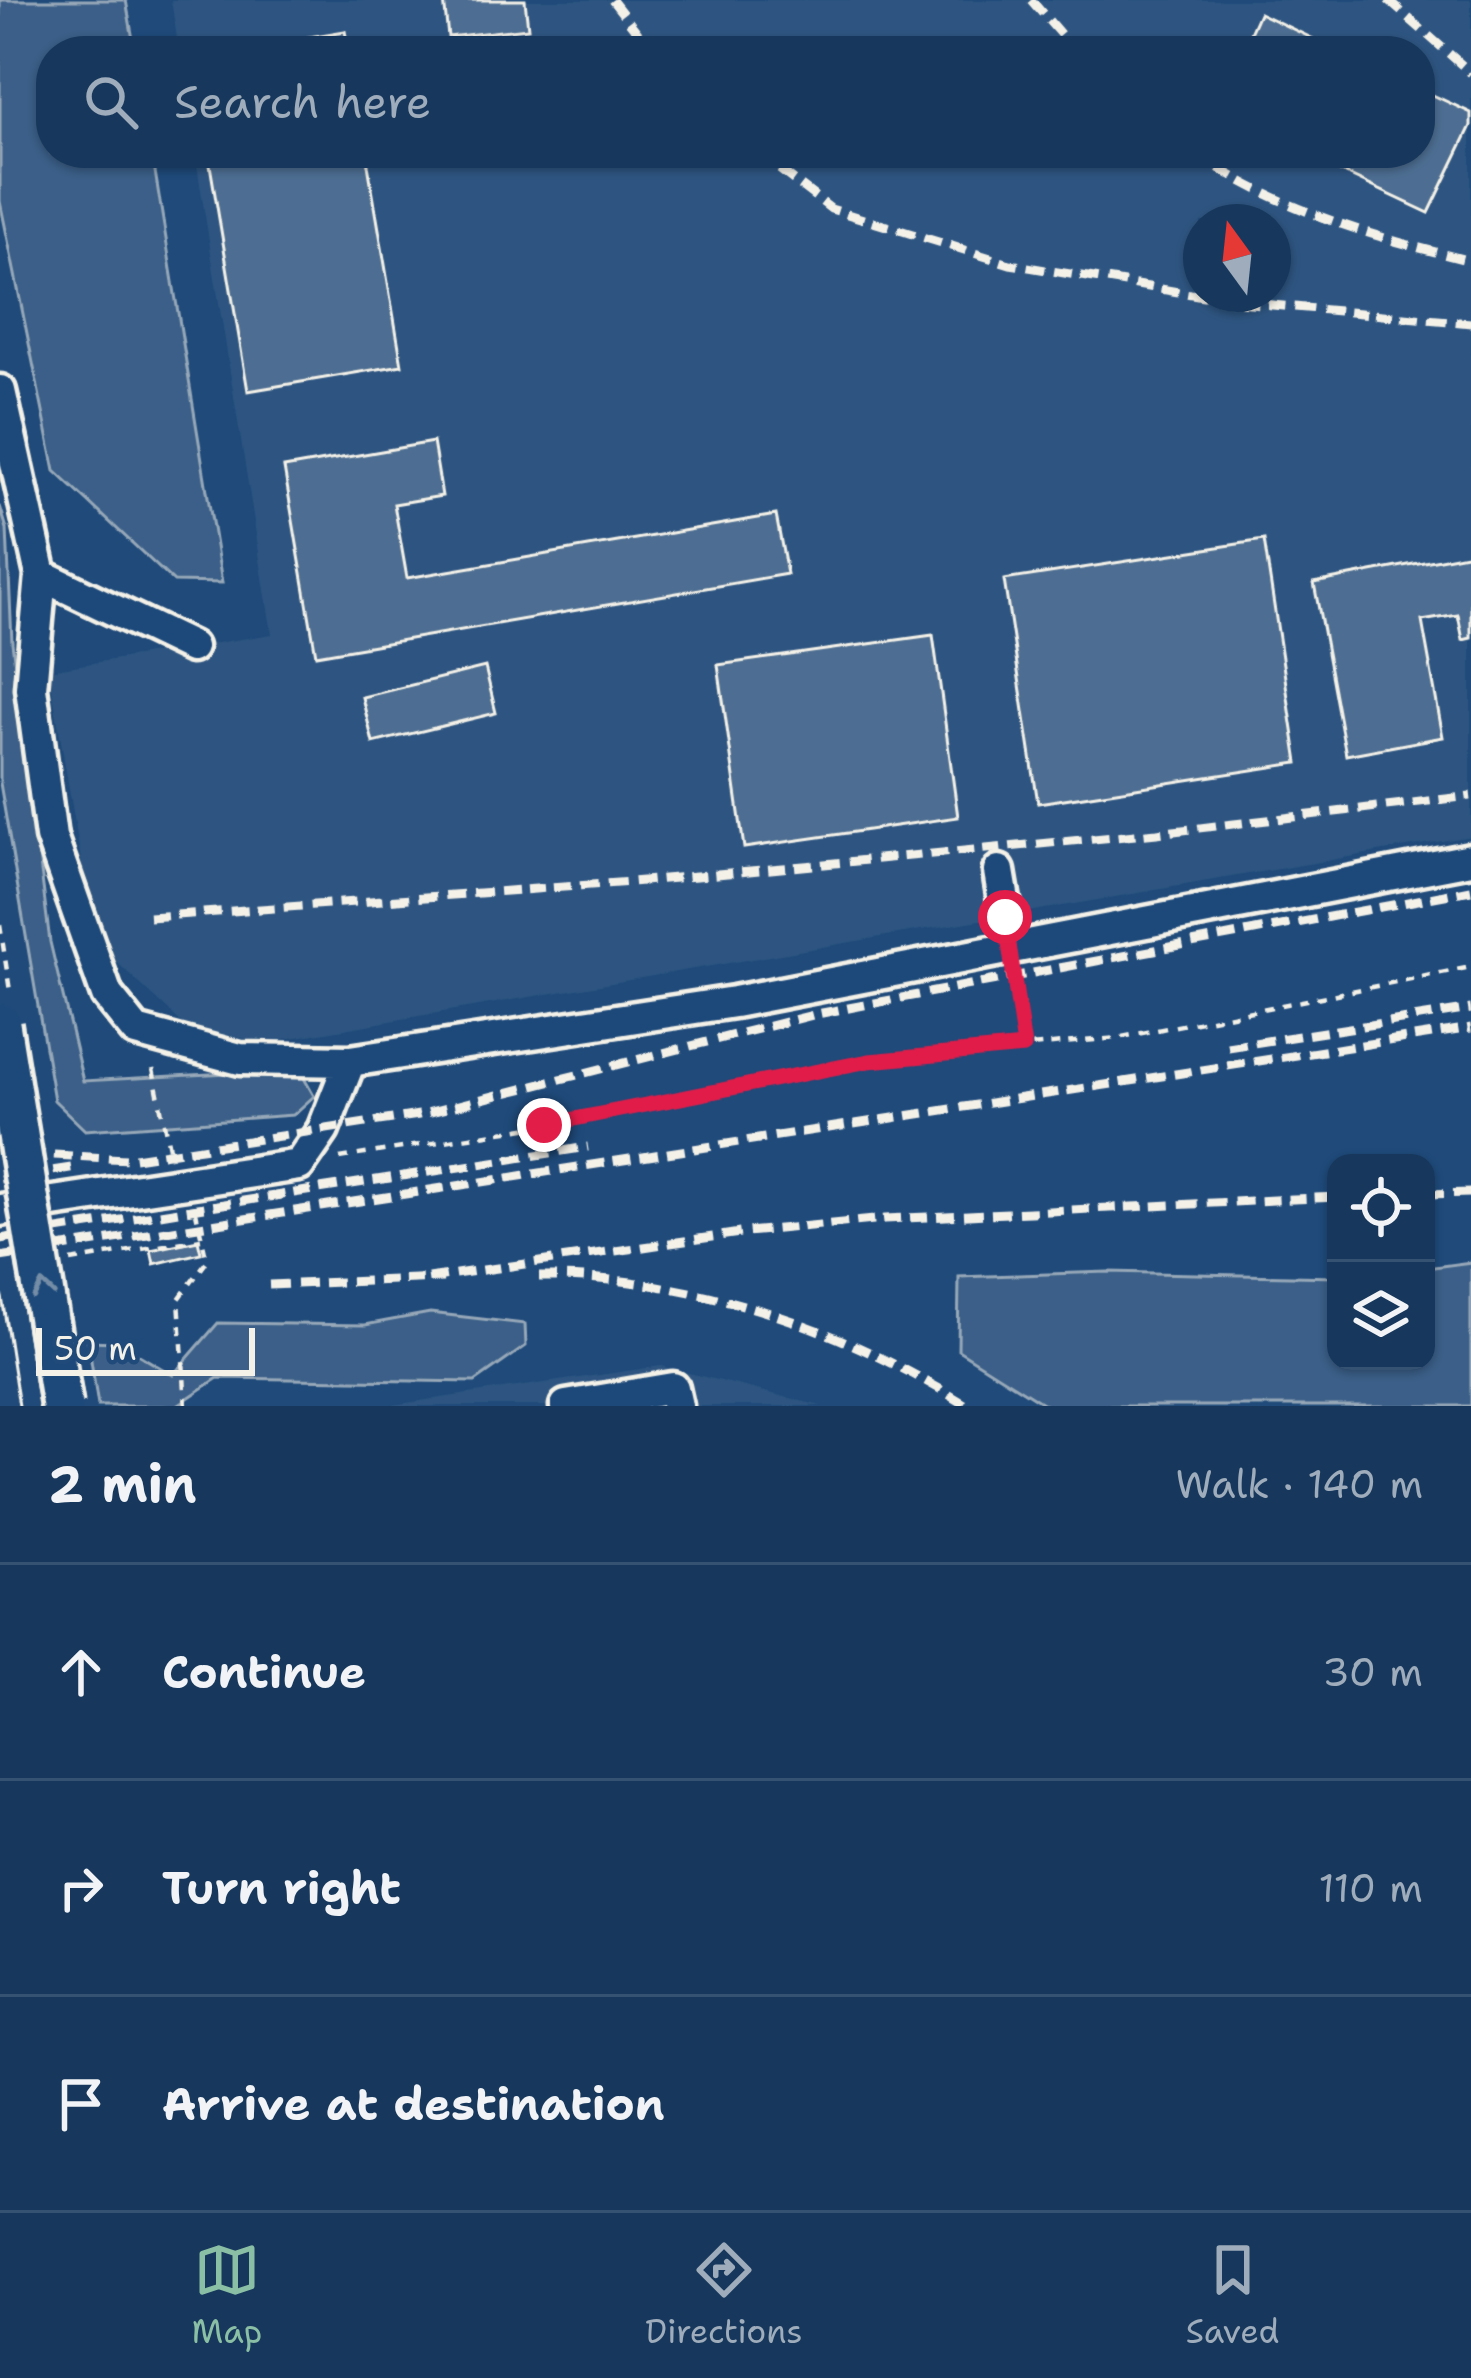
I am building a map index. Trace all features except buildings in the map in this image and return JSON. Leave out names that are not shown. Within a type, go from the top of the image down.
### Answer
[{"type":"main road","points":[[0,1024],[62,1406]]},
{"type":"lane","points":[[0,391],[41,575],[32,688],[51,837],[107,995],[136,1031],[240,1059],[350,1061],[734,1002],[1471,859]]},
{"type":"lane","points":[[41,575],[191,647]]},
{"type":"lane","points":[[999,871],[1012,948]]},
{"type":"lane","points":[[0,1210],[299,1165],[323,1130],[350,1061]]},
{"type":"lane","points":[[566,1406],[673,1388],[676,1406]]},
{"type":"path","points":[[1012,948],[1024,1047]]},
{"type":"path","points":[[299,1165],[544,1125],[869,1061],[1117,1038],[1471,967]]},
{"type":"path","points":[[136,1031],[151,1058],[170,1156],[207,1261],[179,1299],[186,1406]]},
{"type":"path","points":[[68,1262],[203,1239]]},
{"type":"shaded area","points":[[0,0],[126,0],[132,36],[36,36],[36,168],[154,168],[222,583],[174,582],[55,471],[0,201]]},
{"type":"shaded area","points":[[171,0],[1471,0],[1471,836],[262,1043],[184,1025],[95,942],[49,670],[272,634],[197,168],[1435,168],[1435,36],[177,36]]},
{"type":"shaded area","points":[[0,506],[7,529],[12,642],[50,942],[83,1081],[299,1069],[314,1096],[293,1115],[85,1130],[54,1100],[0,783]]},
{"type":"shaded area","points":[[1471,1262],[1471,1406],[1047,1406],[958,1350],[959,1277],[1108,1272],[1327,1277],[1327,1370],[1435,1370],[1435,1267]]},
{"type":"shaded area","points":[[430,1313],[525,1324],[526,1346],[475,1382],[218,1378],[176,1406],[98,1406],[88,1341],[117,1342],[173,1375],[218,1323],[365,1325]]},
{"type":"shaded area","points":[[661,1366],[821,1406],[386,1406]]},
{"type":"tram line","points":[[0,1160],[39,1406]]},
{"type":"tram line","points":[[0,1284],[19,1406]]},
{"type":"railway","points":[[612,0],[640,36]]},
{"type":"railway","points":[[1031,0],[1062,36]]},
{"type":"railway","points":[[1388,0],[1429,36]]},
{"type":"railway","points":[[1435,41],[1471,73]]},
{"type":"railway","points":[[778,168],[831,209],[1010,264],[1239,302],[1471,323]]},
{"type":"railway","points":[[1219,168],[1293,206],[1471,261]]},
{"type":"railway","points":[[149,917],[632,882],[1157,833],[1471,796]]},
{"type":"railway","points":[[0,1152],[128,1159],[419,1115],[817,1014],[1471,890]]},
{"type":"railway","points":[[1228,1047],[1471,1009]]},
{"type":"railway","points":[[0,1257],[1471,1028]]},
{"type":"railway","points":[[0,1239],[588,1147]]},
{"type":"railway","points":[[0,1179],[77,1167]]},
{"type":"railway","points":[[1435,1194],[1471,1193]]},
{"type":"railway","points":[[428,1278],[747,1232],[885,1219],[1327,1197]]},
{"type":"railway","points":[[539,1277],[652,1285],[762,1311],[868,1352],[968,1406]]},
{"type":"railway","points":[[269,1285],[443,1278]]},
{"type":"route","points":[[544,1125],[869,1061],[1024,1047],[1005,917]]}]
